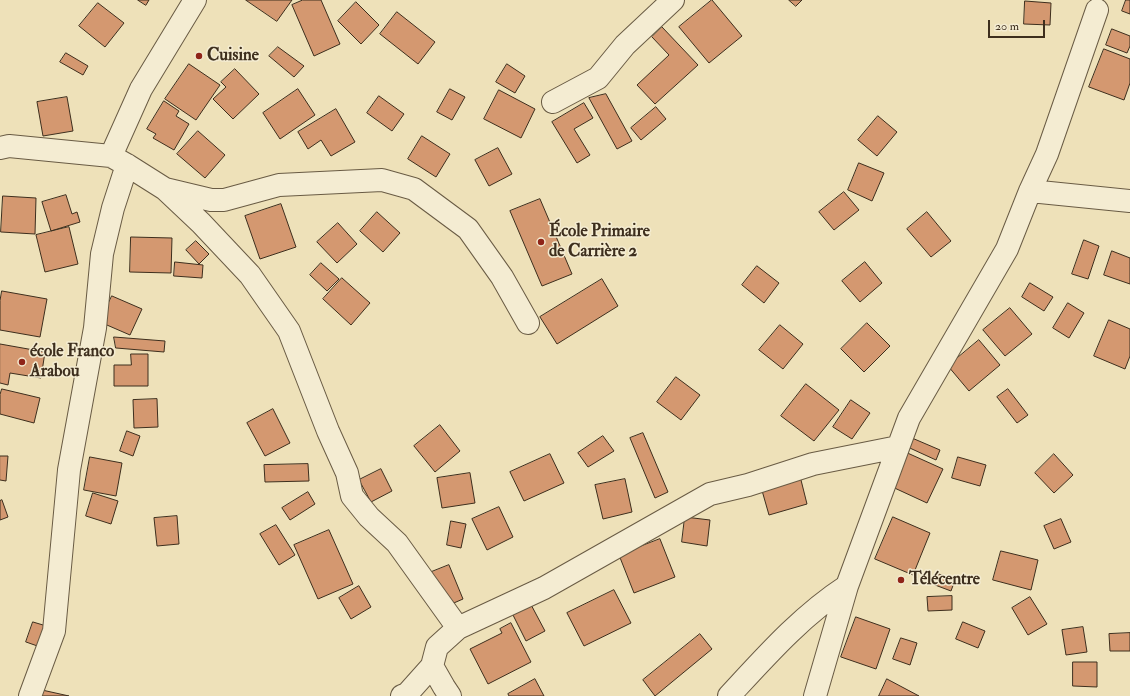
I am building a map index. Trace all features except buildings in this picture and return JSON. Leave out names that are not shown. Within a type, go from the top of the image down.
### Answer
[{"type":"street","points":[[30,696],[54,631],[69,470],[94,328],[102,254],[113,208],[119,161],[141,89],[195,0]]},
{"type":"street","points":[[553,102],[598,78],[625,45],[673,0]]},
{"type":"street","points":[[815,696],[847,586],[909,418],[1008,249],[1030,191],[1047,154],[1097,10]]},
{"type":"street","points":[[3,142],[119,161],[165,189],[250,275],[289,331],[328,431],[348,473],[352,496],[369,517],[397,543],[458,628]]},
{"type":"street","points":[[165,189],[211,200],[224,200],[279,186],[382,180],[414,189],[468,229],[502,277],[528,323]]},
{"type":"street","points":[[1030,191],[1130,201]]},
{"type":"street","points":[[402,696],[407,694],[432,666],[437,647],[458,628],[544,588],[710,494],[748,485],[813,464],[898,447]]},
{"type":"street","points":[[729,696],[784,636],[829,597],[847,586]]},
{"type":"street","points":[[432,666],[450,696]]},
{"type":"place","name":"Cuisine","points":[[199,56]]},
{"type":"place","name":"École Primaire de Carrière 2","points":[[541,242]]},
{"type":"place","name":"école Franco Arabou","points":[[22,362]]},
{"type":"place","name":"Télécentre","points":[[901,580]]}]
